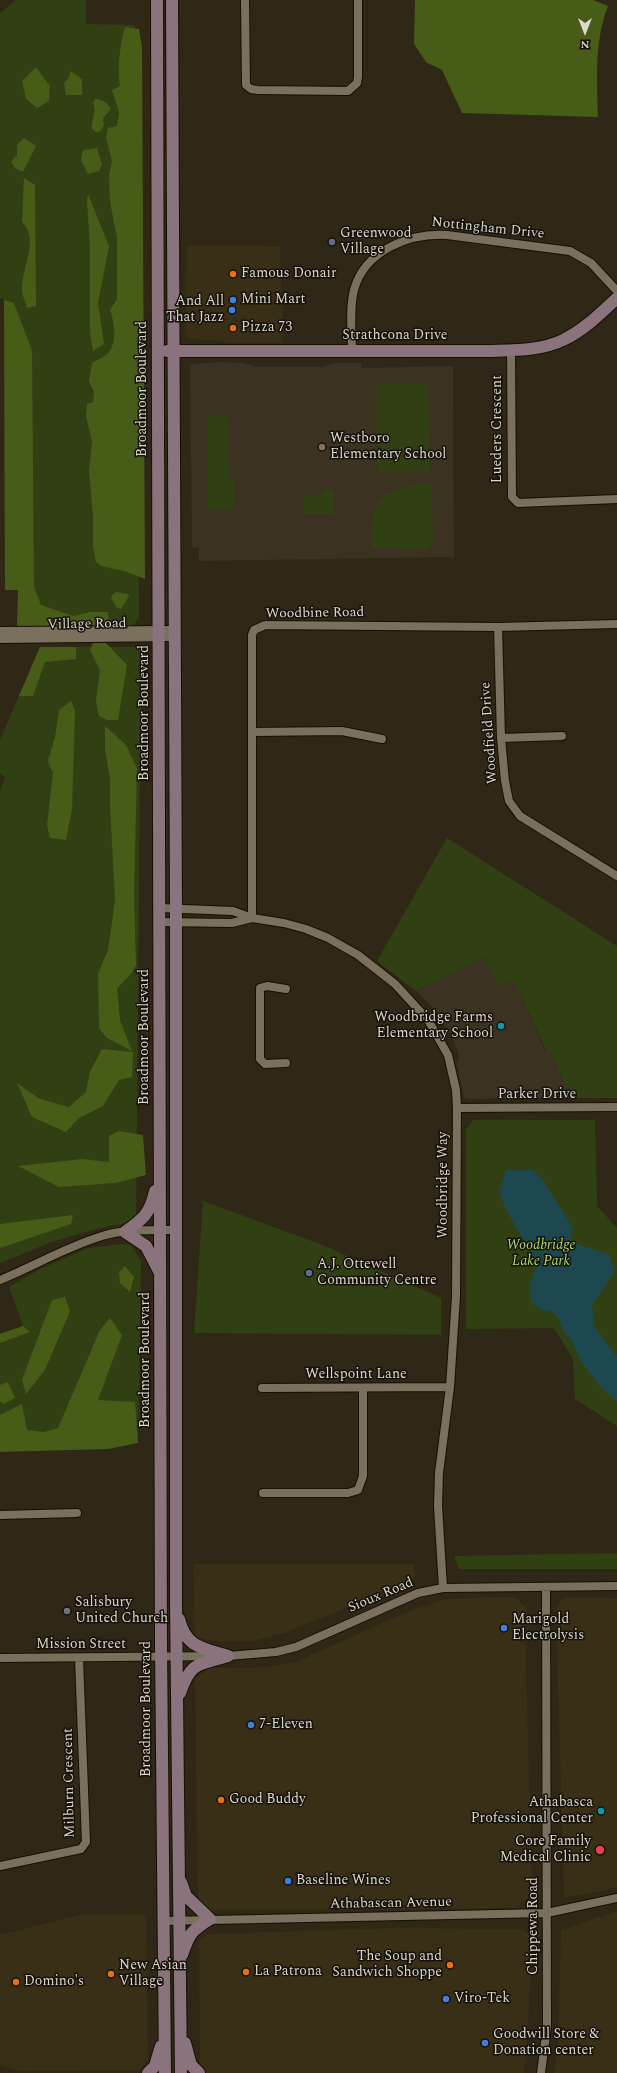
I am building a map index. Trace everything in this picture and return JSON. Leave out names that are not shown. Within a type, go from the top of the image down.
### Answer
[{"type":"main road","name":"Broadmoor Boulevard","points":[[157,0],[160,634],[161,1657],[165,2073]]},
{"type":"main road","name":"Broadmoor Boulevard","points":[[172,0],[176,907],[176,1657],[178,1718],[179,2014],[181,2073]]},
{"type":"main road","name":"Strathcona Drive","points":[[158,351],[352,352],[511,350],[535,347],[562,340],[595,318],[617,298]]},
{"type":"main road","points":[[160,1169],[153,1203],[149,1212],[146,1217],[125,1232],[146,1246],[161,1276]]},
{"type":"main road","points":[[176,1602],[182,1631],[189,1641],[228,1656]]},
{"type":"main road","points":[[178,1718],[179,1696],[190,1670],[198,1665],[228,1656]]},
{"type":"main road","points":[[178,1870],[182,1889],[186,1896],[210,1919],[201,1924],[186,1941],[179,1967]]},
{"type":"main road","points":[[179,2014],[191,2065],[199,2073]]},
{"type":"main road","points":[[148,2073],[155,2066],[164,2031]]},
{"type":"street","points":[[245,0],[246,85],[250,89],[348,91],[357,83],[358,78],[358,0]]},
{"type":"street","name":"Nottingham Drive","points":[[352,352],[352,310],[354,290],[360,277],[375,259],[389,248],[401,241],[416,237],[430,234],[447,235],[570,251],[591,263],[617,291]]},
{"type":"street","name":"Lueders Crescent","points":[[511,350],[512,497],[518,503],[617,499]]},
{"type":"street","name":"Woodbine Road","points":[[252,918],[252,635],[254,630],[265,625],[498,627],[617,624]]},
{"type":"street","name":"Woodfield Drive","points":[[498,627],[501,738],[505,781],[509,801],[520,816],[617,876]]},
{"type":"street","name":"Village Road","points":[[0,631],[174,634]]},
{"type":"street","name":"Village Road","points":[[0,639],[160,634]]},
{"type":"street","points":[[252,732],[342,731],[382,739]]},
{"type":"street","points":[[501,738],[562,736]]},
{"type":"street","name":"Woodbridge Way","points":[[160,908],[176,907],[233,911],[252,918],[284,923],[328,938],[358,955],[394,984],[428,1020],[438,1035],[448,1055],[457,1108],[456,1296],[450,1387],[439,1473],[438,1506],[443,1588]]},
{"type":"street","name":"Woodbridge Way","points":[[160,922],[232,923],[252,918]]},
{"type":"street","points":[[286,989],[266,986],[260,988],[260,1059],[266,1064],[286,1063]]},
{"type":"street","name":"Parker Drive","points":[[457,1108],[617,1107]]},
{"type":"street","points":[[0,1280],[70,1248],[103,1236],[125,1232],[175,1230]]},
{"type":"street","name":"Wellspoint Lane","points":[[262,1388],[450,1387]]},
{"type":"street","points":[[263,1493],[348,1493],[358,1490],[363,1476],[363,1388]]},
{"type":"street","points":[[0,1515],[77,1513]]},
{"type":"street","name":"Sioux Road","points":[[161,1657],[228,1656],[276,1652],[296,1647],[418,1593],[443,1588],[617,1586]]},
{"type":"street","name":"Chippewa Road","points":[[541,2073],[547,2027],[546,1587]]},
{"type":"street","name":"Mission Street","points":[[0,1658],[161,1657]]},
{"type":"street","name":"Milburn Crescent","points":[[0,1866],[81,1849],[86,1842],[79,1658]]},
{"type":"street","name":"Athabascan Avenue","points":[[164,1921],[547,1913],[617,1898]]},
{"type":"shaded area","points":[[187,245],[280,246],[283,343],[230,343],[216,340],[188,339],[186,333]]},
{"type":"shaded area","name":"Westboro Elementary School","points":[[223,362],[243,363],[258,367],[324,367],[334,363],[362,363],[361,368],[453,366],[454,559],[449,557],[199,561],[199,548],[192,547],[190,364]]},
{"type":"shaded area","points":[[484,958],[497,986],[513,979],[546,1052],[551,1050],[570,1098],[466,1099],[464,1097],[457,1065],[459,1056],[451,1034],[435,1010],[416,991]]},
{"type":"shaded area","points":[[193,1564],[414,1564],[415,1576],[411,1580],[288,1632],[252,1641],[215,1641],[195,1637]]},
{"type":"shaded area","points":[[490,1597],[515,1598],[527,1608],[526,1663],[532,1894],[516,1908],[210,1910],[198,1901],[195,1679],[209,1668],[270,1667],[298,1661],[411,1610],[447,1599]]},
{"type":"shaded area","points":[[564,1597],[617,1598],[617,1887],[599,1892],[564,1897],[556,1609]]},
{"type":"shaded area","points":[[617,1911],[617,2073],[554,2073],[558,2047],[561,1930]]},
{"type":"shaded area","points":[[146,1914],[148,2060],[140,2070],[18,2071],[0,2065],[0,1935],[79,1915]]},
{"type":"shaded area","points":[[393,1928],[524,1929],[532,1940],[527,2044],[524,2073],[200,2073],[199,1940],[209,1934]]},
{"type":"green space","points":[[16,0],[86,0],[86,24],[135,25],[139,616],[133,627],[17,629],[18,590],[5,590],[4,300],[0,298],[0,13]]},
{"type":"green space","points":[[415,0],[593,0],[608,6],[600,33],[598,47],[598,117],[462,113],[442,70],[426,62],[414,44]]},
{"type":"green space","points":[[125,27],[139,29],[142,47],[145,579],[124,571],[101,566],[96,562],[93,547],[93,516],[89,471],[92,441],[86,416],[87,404],[93,402],[94,392],[89,381],[92,363],[108,353],[114,338],[114,326],[110,310],[117,299],[117,238],[110,202],[109,174],[112,162],[106,138],[108,128],[117,126],[119,112],[112,90],[120,86],[120,56]]},
{"type":"green space","points":[[36,67],[50,86],[49,101],[37,108],[26,99],[22,81]]},
{"type":"green space","points":[[71,71],[82,79],[82,95],[66,95],[64,83],[68,79]]},
{"type":"green space","points":[[95,99],[104,102],[111,109],[103,118],[104,126],[99,132],[92,129],[94,113],[93,103]]},
{"type":"green space","points":[[24,138],[36,146],[23,172],[15,168],[11,162],[17,155],[17,145]]},
{"type":"green space","points":[[97,148],[102,164],[99,171],[88,174],[81,160],[83,150]]},
{"type":"green space","points":[[24,178],[35,185],[36,306],[27,308],[22,289],[30,244],[27,229],[22,222]]},
{"type":"green space","points":[[88,194],[109,246],[98,303],[104,344],[93,351],[90,333],[90,246],[87,200]]},
{"type":"green space","points":[[4,300],[14,303],[32,351],[34,587],[41,605],[73,616],[91,612],[108,612],[110,628],[17,629],[18,590],[5,590]]},
{"type":"green space","points":[[428,383],[430,471],[377,472],[375,385]]},
{"type":"green space","points":[[207,415],[228,415],[229,478],[234,479],[233,510],[208,509]]},
{"type":"green space","points":[[432,482],[433,543],[427,549],[372,548],[373,517],[377,506],[383,498],[391,492],[402,488]]},
{"type":"green space","points":[[322,490],[334,490],[334,514],[304,514],[304,495],[322,495]]},
{"type":"green space","points":[[116,592],[128,594],[129,596],[121,609],[117,608],[111,598]]},
{"type":"green space","points":[[93,643],[106,643],[127,665],[118,720],[107,720],[99,716],[96,701],[100,670],[90,650]]},
{"type":"green space","points":[[40,647],[137,647],[141,651],[136,1222],[108,1226],[54,1241],[0,1263],[0,791],[5,777],[0,774],[0,740]]},
{"type":"green space","points":[[40,647],[76,647],[76,659],[45,662],[33,696],[19,696]]},
{"type":"green space","points":[[71,701],[75,711],[72,810],[66,840],[50,838],[47,825],[53,773],[48,761],[55,737],[59,710]]},
{"type":"green space","points":[[105,726],[126,745],[137,768],[134,892],[136,965],[131,974],[117,988],[120,1020],[132,1051],[107,1038],[99,1028],[98,974],[108,950],[115,900],[110,778],[105,750]]},
{"type":"green space","points":[[447,838],[617,946],[617,1098],[570,1098],[551,1051],[547,1052],[513,980],[497,986],[484,958],[416,991],[377,961]]},
{"type":"green space","points":[[102,1049],[133,1052],[132,1077],[119,1080],[103,1106],[79,1118],[66,1132],[32,1117],[17,1083],[40,1099],[69,1107],[86,1092],[90,1072]]},
{"type":"green space","name":"Woodbridge Lake Park","points":[[473,1120],[595,1120],[597,1206],[617,1228],[617,1426],[575,1399],[573,1359],[554,1328],[466,1329],[466,1129]]},
{"type":"green space","points":[[119,1131],[143,1135],[146,1175],[115,1183],[59,1187],[18,1166],[82,1159],[109,1162],[109,1136]]},
{"type":"green space","points":[[203,1201],[320,1244],[441,1298],[441,1335],[194,1333]]},
{"type":"green space","points":[[73,1215],[71,1224],[0,1248],[0,1224]]},
{"type":"green space","points":[[121,1244],[131,1245],[141,1261],[138,1443],[0,1442],[0,1334],[23,1326],[9,1287],[40,1269],[89,1248]]},
{"type":"green space","points":[[125,1266],[134,1277],[130,1292],[120,1283],[119,1272]]},
{"type":"green space","points":[[65,1297],[70,1311],[45,1370],[26,1394],[22,1380],[52,1300]]},
{"type":"green space","points":[[110,1318],[122,1335],[98,1400],[135,1402],[138,1443],[108,1449],[0,1452],[0,1415],[22,1404],[27,1430],[44,1432],[58,1428],[100,1330]]},
{"type":"green space","points":[[23,1326],[30,1332],[0,1343],[0,1334]]},
{"type":"green space","points":[[8,1382],[15,1398],[3,1404],[0,1401],[0,1385]]},
{"type":"green space","points":[[617,1553],[617,1569],[459,1569],[454,1556]]},
{"type":"water","points":[[506,1170],[533,1170],[542,1179],[573,1228],[570,1236],[574,1243],[609,1254],[614,1272],[592,1305],[594,1326],[617,1357],[617,1402],[600,1386],[581,1361],[572,1341],[563,1330],[559,1319],[552,1312],[540,1309],[531,1302],[530,1285],[535,1270],[533,1255],[507,1212],[499,1190]]},
{"type":"place","name":"Greenwood Village","points":[[332,242]]},
{"type":"place","name":"Famous Donair","points":[[233,274]]},
{"type":"place","name":"Mini Mart","points":[[233,300]]},
{"type":"place","name":"And All That Jazz","points":[[232,310]]},
{"type":"place","name":"Pizza 73","points":[[233,328]]},
{"type":"place","name":"Westboro Elementary School","points":[[322,447]]},
{"type":"place","name":"Woodbridge Farms Elementary School","points":[[501,1026]]},
{"type":"place","name":"A.J. Ottewell Community Centre","points":[[309,1273]]},
{"type":"place","name":"Salisbury United Church","points":[[67,1611]]},
{"type":"place","name":"Marigold Electrolysis","points":[[504,1628]]},
{"type":"place","name":"7-Eleven","points":[[251,1725]]},
{"type":"place","name":"Good Buddy","points":[[221,1800]]},
{"type":"place","name":"Athabasca Professional Center","points":[[601,1811]]},
{"type":"place","name":"Core Family Medical Clinic","points":[[600,1850]]},
{"type":"place","name":"Baseline Wines","points":[[288,1881]]},
{"type":"place","name":"The Soup and Sandwich Shoppe","points":[[450,1965]]},
{"type":"place","name":"La Patrona","points":[[246,1972]]},
{"type":"place","name":"New Asian Village","points":[[111,1974]]},
{"type":"place","name":"Domino's","points":[[16,1982]]},
{"type":"place","name":"Viro-Tek","points":[[446,1999]]},
{"type":"place","name":"Goodwill Store & Donation center","points":[[485,2043]]}]
